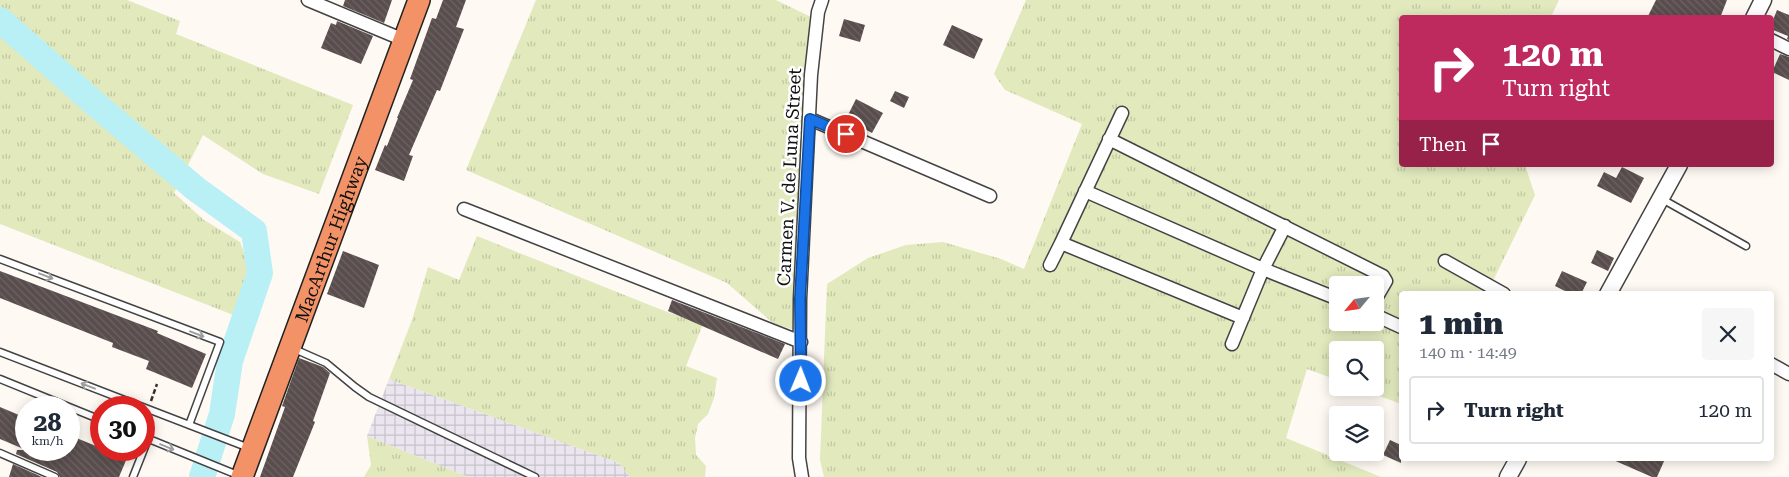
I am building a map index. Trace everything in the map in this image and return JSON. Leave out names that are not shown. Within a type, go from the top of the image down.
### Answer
[{"type":"highway","name":"MacArthur Highway","points":[[242,477],[419,0]]},
{"type":"street","points":[[308,0],[404,40]]},
{"type":"street","name":"Carmen V. de Luna Street","points":[[802,477],[799,458],[800,299],[811,75],[818,12],[822,0]]},
{"type":"street","points":[[1756,15],[1763,0]]},
{"type":"street","points":[[1774,42],[1789,50]]},
{"type":"street","points":[[1050,266],[1122,113]]},
{"type":"street","points":[[810,119],[990,196]]},
{"type":"street","points":[[1109,139],[1383,276]]},
{"type":"street","points":[[1610,291],[1678,167]]},
{"type":"street","points":[[1085,192],[1329,295]]},
{"type":"street","points":[[464,209],[801,342]]},
{"type":"street","points":[[1232,344],[1263,269],[1285,226]]},
{"type":"street","points":[[1061,243],[1242,318]]},
{"type":"street","points":[[1445,260],[1499,291]]},
{"type":"street","points":[[1384,319],[1399,326]]},
{"type":"street","points":[[1774,366],[1789,374]]},
{"type":"street","points":[[1508,477],[1517,461]]},
{"type":"lane","points":[[1662,199],[1746,246]]},
{"type":"lane","points":[[0,259],[220,342],[189,425]]},
{"type":"lane","points":[[290,348],[326,363],[368,396],[535,477]]},
{"type":"lane","points":[[0,352],[253,449]]},
{"type":"lane","points":[[0,379],[90,416]]},
{"type":"lane","points":[[155,442],[242,477]]},
{"type":"lane","points":[[0,452],[55,477]]},
{"type":"lane","points":[[133,477],[138,461]]},
{"type":"shaded area","points":[[389,379],[619,463],[630,477],[468,477],[367,436]]},
{"type":"green space","points":[[0,0],[127,0],[180,21],[176,34],[353,105],[319,194],[263,174],[203,135],[174,193],[204,220],[240,242],[249,265],[236,316],[0,224]]},
{"type":"green space","points":[[536,0],[776,0],[811,17],[799,331],[774,324],[727,283],[466,170]]},
{"type":"green space","points":[[1026,0],[1559,0],[1552,15],[1399,15],[1399,167],[1526,167],[1535,195],[1489,289],[1491,291],[1399,291],[1399,403],[1380,396],[1384,396],[1384,341],[1329,341],[1329,377],[1307,369],[1286,438],[1329,456],[1329,461],[1342,461],[1381,477],[824,477],[820,460],[827,284],[868,258],[906,245],[943,242],[1001,259],[1024,269],[1082,124],[1005,90],[994,74]]},
{"type":"green space","points":[[477,236],[667,312],[703,324],[686,366],[717,378],[714,398],[708,414],[698,424],[695,438],[696,455],[706,466],[705,477],[630,477],[619,463],[389,379],[412,320],[428,267],[459,280]]},
{"type":"green space","points":[[367,436],[468,477],[364,477],[371,465]]},
{"type":"building","points":[[345,0],[392,0],[384,23],[343,6]]},
{"type":"building","points":[[443,0],[466,0],[456,27],[464,29],[440,91],[437,90],[409,155],[413,156],[404,181],[375,170],[385,145],[387,146],[413,80],[410,79],[432,18],[436,19]]},
{"type":"building","points":[[1656,0],[1727,0],[1721,15],[1648,15]]},
{"type":"building","points":[[1777,10],[1789,15],[1789,40],[1787,39],[1788,36],[1774,30],[1774,18]]},
{"type":"building","points":[[844,19],[865,25],[860,42],[839,36]]},
{"type":"building","points":[[337,21],[373,36],[361,64],[321,48],[331,23],[336,25]]},
{"type":"building","points":[[952,25],[983,39],[974,59],[943,45]]},
{"type":"building","points":[[1780,54],[1789,57],[1789,80],[1774,73],[1774,68]]},
{"type":"building","points":[[895,91],[909,97],[904,108],[890,101]]},
{"type":"building","points":[[856,99],[883,113],[872,133],[846,119]]},
{"type":"building","points":[[1622,167],[1644,178],[1631,203],[1597,186],[1604,172],[1616,178]]},
{"type":"building","points":[[1597,250],[1614,258],[1608,271],[1591,263]]},
{"type":"building","points":[[343,251],[379,265],[364,308],[327,294]]},
{"type":"building","points":[[0,271],[158,331],[157,333],[206,354],[192,388],[146,369],[149,361],[112,347],[113,343],[0,298]]},
{"type":"building","points":[[1562,271],[1587,282],[1582,291],[1565,291],[1555,286]]},
{"type":"building","points":[[672,300],[785,344],[778,359],[668,311]]},
{"type":"building","points":[[299,358],[323,367],[330,373],[313,421],[315,422],[293,477],[260,477],[285,407],[282,406]]},
{"type":"building","points":[[0,407],[15,413],[15,445],[0,439]]},
{"type":"building","points":[[80,439],[90,444],[90,461],[126,461],[119,477],[60,477],[57,472],[32,461],[80,461]]},
{"type":"building","points":[[1390,440],[1399,444],[1399,461],[1401,463],[1384,455]]},
{"type":"building","points":[[1616,461],[1664,461],[1657,477],[1652,477]]},
{"type":"building","points":[[13,464],[42,477],[9,477]]},
{"type":"waterway","points":[[0,20],[196,189],[254,231],[260,273],[230,361],[222,414],[202,477]]},
{"type":"route","points":[[801,381],[800,299],[810,119],[846,134]]}]
